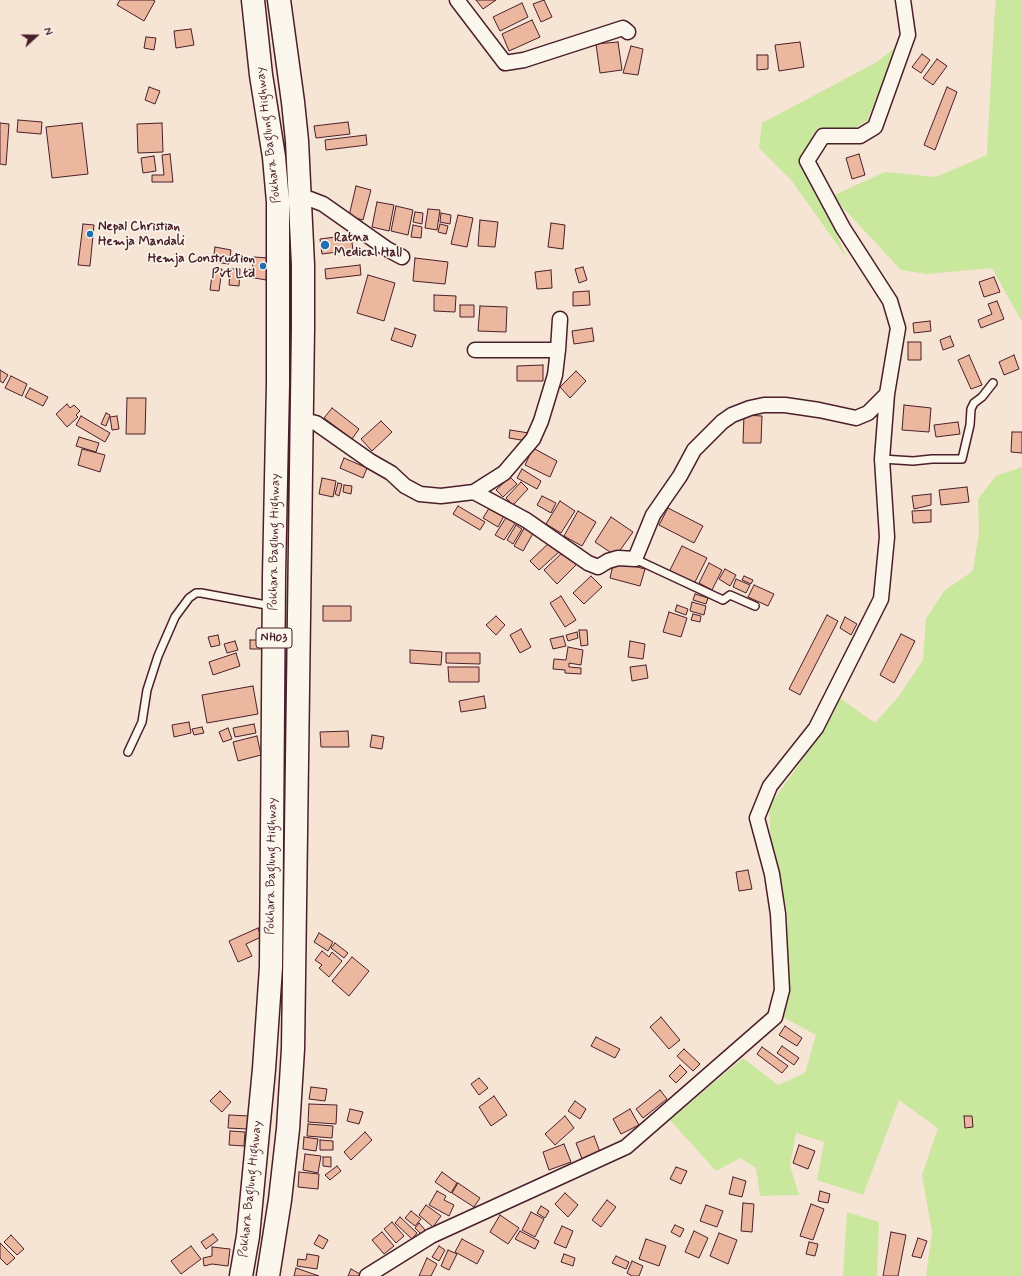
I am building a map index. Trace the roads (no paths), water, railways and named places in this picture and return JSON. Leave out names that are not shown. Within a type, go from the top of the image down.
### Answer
[{"type":"highway","name":"Pokhara Baglung Highway","points":[[241,1276],[248,1236],[264,1069],[270,982],[278,384],[278,202],[274,157],[261,74],[253,0]]},
{"type":"highway","name":"Pokhara Baglung Highway","points":[[268,1276],[280,1200],[287,1137],[293,1049],[302,420],[303,265],[300,198],[293,102],[279,0]]},
{"type":"street","points":[[457,0],[505,63],[524,60],[623,28],[628,32]]},
{"type":"street","points":[[367,1276],[431,1236],[626,1147],[775,1017],[782,990],[778,914],[772,874],[757,818],[770,786],[816,728],[881,599],[887,537],[882,459],[887,394],[898,328],[890,301],[843,228],[807,161],[823,136],[860,136],[875,127],[908,34],[903,0]]},
{"type":"street","points":[[300,198],[310,198],[323,204],[387,249],[402,257]]},
{"type":"street","points":[[302,420],[316,422],[370,461],[391,473],[405,486],[420,494],[441,496],[474,492],[504,473],[533,439],[541,421],[555,374],[560,319]]},
{"type":"street","points":[[475,350],[558,350]]},
{"type":"street","points":[[474,492],[526,520],[588,563],[598,567],[608,560],[618,558],[635,559],[653,515],[680,476],[694,450],[722,422],[732,415],[764,406],[785,405],[819,410],[856,418],[868,413],[887,394]]},
{"type":"lane","points":[[882,459],[913,461],[962,458],[970,425],[971,409],[974,403],[982,397],[993,383]]},
{"type":"lane","points":[[635,559],[723,600],[730,595],[755,606]]},
{"type":"lane","points":[[128,752],[142,722],[146,690],[158,656],[175,618],[188,598],[196,593],[201,593],[274,606]]},
{"type":"place","name":"Nepal Christian Hemja Mandali","points":[[90,234]]},
{"type":"place","name":"Ratna Medical Hall","points":[[325,245]]},
{"type":"place","name":"Hemja Construction Pvt Ltd","points":[[263,266]]}]
